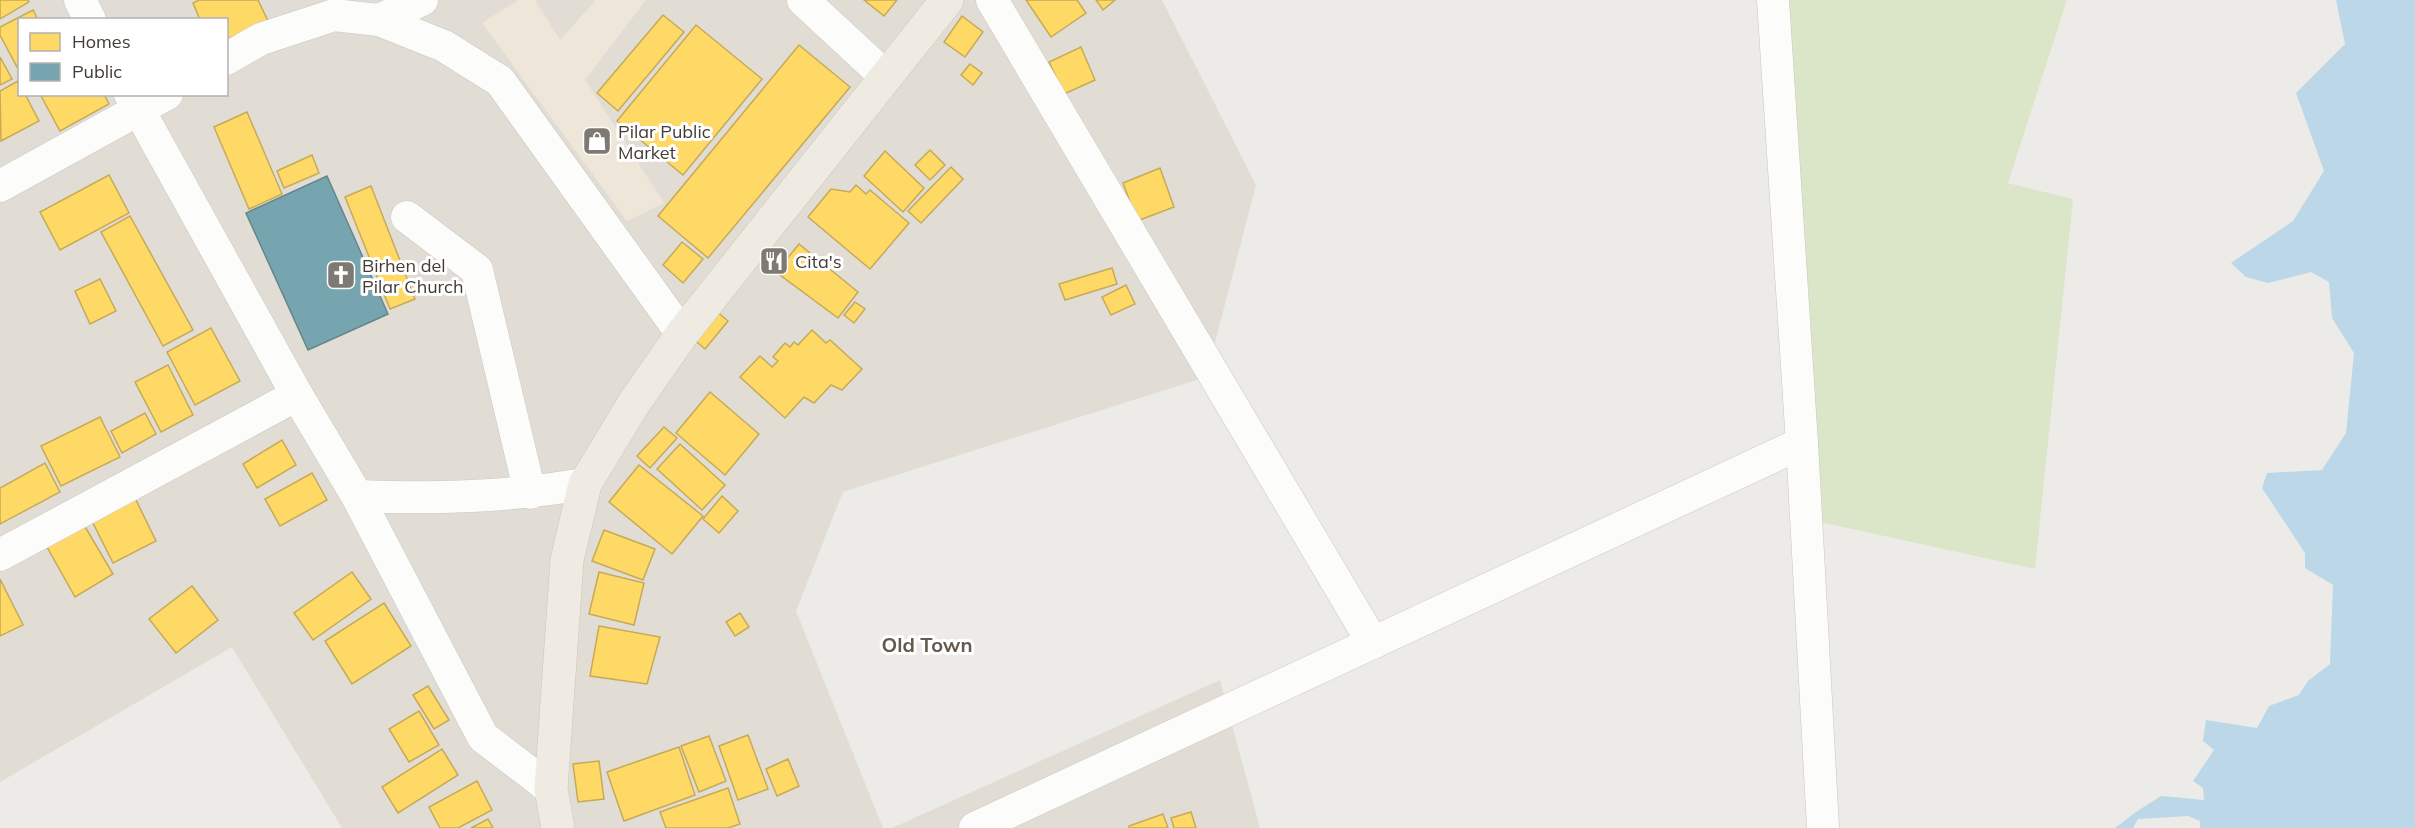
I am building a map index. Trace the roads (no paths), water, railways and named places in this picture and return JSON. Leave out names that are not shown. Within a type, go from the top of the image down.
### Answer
[{"type":"main road","points":[[558,828],[551,789],[567,560],[585,484],[634,403],[682,334],[946,0]]},
{"type":"street","points":[[80,0],[89,18]]},
{"type":"street","points":[[380,20],[422,0]]},
{"type":"street","points":[[803,0],[886,77]]},
{"type":"street","points":[[992,0],[1372,643]]},
{"type":"street","points":[[1773,0],[1802,443],[1823,828]]},
{"type":"street","points":[[228,58],[261,39],[334,15],[380,20],[444,46],[500,81],[682,334]]},
{"type":"street","points":[[0,186],[135,103],[160,96]]},
{"type":"street","points":[[135,103],[297,395],[357,496],[483,737],[551,789]]},
{"type":"street","points":[[407,218],[477,270],[530,493]]},
{"type":"street","points":[[0,555],[297,395]]},
{"type":"street","points":[[975,828],[1802,443]]},
{"type":"street","points":[[357,496],[426,499],[530,493],[585,484]]},
{"type":"water","points":[[2336,0],[2415,0],[2415,828],[2200,828],[2200,821],[2188,816],[2138,819],[2133,828],[2115,828],[2161,796],[2204,800],[2203,788],[2193,781],[2214,750],[2203,741],[2206,720],[2257,728],[2269,706],[2299,695],[2308,681],[2330,664],[2333,585],[2305,568],[2305,553],[2262,488],[2267,473],[2322,470],[2346,433],[2354,353],[2332,318],[2329,282],[2311,272],[2268,283],[2246,277],[2231,263],[2293,221],[2324,171],[2296,93],[2345,44]]},
{"type":"place","name":"Pilar Public Market","points":[[597,141]]},
{"type":"place","name":"Cita's","points":[[774,261]]},
{"type":"place","name":"Birhen del Pilar Church","points":[[341,275]]},
{"type":"district","name":"Old Town","points":[[927,644]]}]
